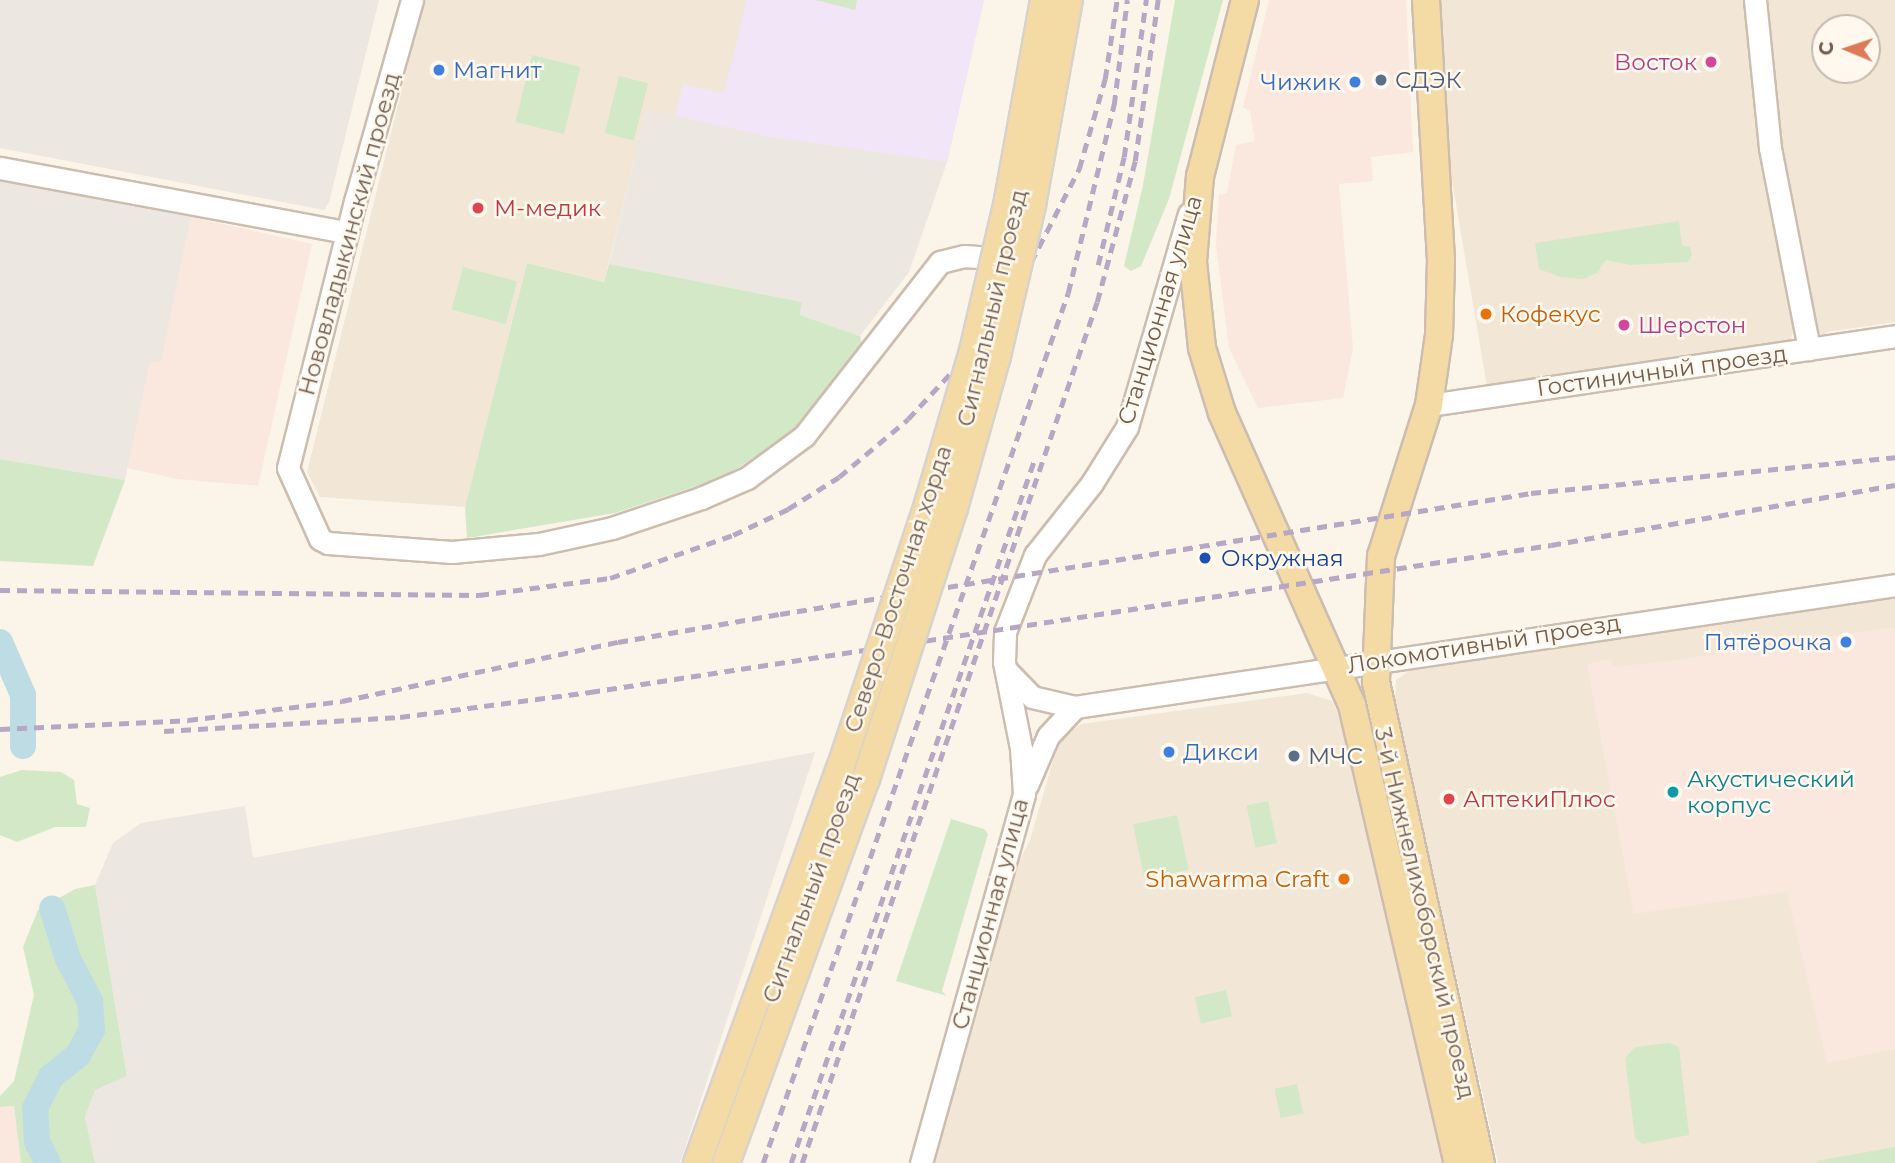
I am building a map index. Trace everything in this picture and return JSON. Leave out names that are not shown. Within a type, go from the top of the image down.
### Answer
[{"type":"main road","name":"Северо-Восточная хорда","points":[[697,1163],[840,769],[928,504],[972,351],[1008,200],[1044,0]]},
{"type":"main road","name":"Северо-Восточная хорда","points":[[726,1163],[866,779],[954,508],[997,356],[1032,205],[1069,0]]},
{"type":"main road","name":"Станционная улица","points":[[1200,176],[1245,0]]},
{"type":"main road","name":"3-й Нижнелихоборский проезд","points":[[1426,0],[1441,305],[1429,405],[1381,556],[1375,662],[1377,699],[1481,1163]]},
{"type":"main road","name":"3-й Нижнелихоборский проезд","points":[[1200,176],[1193,262],[1206,360],[1222,412],[1338,668],[1352,705],[1388,851],[1458,1163]]},
{"type":"street","name":"Нововладыкинский проезд","points":[[411,0],[347,232],[288,468],[320,539],[328,544],[452,552],[539,544],[612,528],[747,478],[804,436],[940,261],[964,256],[1006,259]]},
{"type":"street","name":"Сигнальный проезд","points":[[710,1163],[865,739],[911,632],[1006,259],[1052,0]]},
{"type":"street","points":[[1755,0],[1770,148],[1809,349]]},
{"type":"street","points":[[0,169],[347,232]]},
{"type":"street","name":"Станционная улица","points":[[921,1163],[1024,794],[1020,740],[1006,670],[1005,632],[1030,565],[1093,483],[1127,427],[1200,176]]},
{"type":"street","name":"Гостиничный проезд","points":[[1429,405],[1895,337]]},
{"type":"street","name":"Локомотивный проезд","points":[[1006,670],[1032,696],[1074,707],[1895,585]]},
{"type":"street","points":[[1024,794],[1048,736],[1074,707]]},
{"type":"shaded area","points":[[0,0],[379,0],[329,202],[324,210],[0,148]]},
{"type":"shaded area","points":[[424,0],[984,0],[947,162],[766,136],[647,110],[604,282],[527,263],[465,507],[320,497],[307,472]]},
{"type":"shaded area","points":[[747,0],[984,0],[947,162],[766,136],[675,116],[683,84],[724,93]]},
{"type":"shaded area","points":[[1269,0],[1406,0],[1413,152],[1371,157],[1373,181],[1339,184],[1353,348],[1343,398],[1258,408],[1229,348],[1216,245],[1219,195],[1227,193],[1236,145],[1255,141],[1250,111],[1243,107]]},
{"type":"shaded area","points":[[1438,0],[1744,0],[1755,123],[1794,328],[1790,342],[1487,387],[1448,157],[1439,67]]},
{"type":"shaded area","points":[[1764,0],[1895,0],[1895,322],[1827,332],[1826,337],[1816,331],[1779,150]]},
{"type":"shaded area","points":[[647,109],[766,136],[947,162],[909,272],[860,336],[800,315],[802,302],[609,264]]},
{"type":"shaded area","points":[[0,181],[191,217],[161,362],[150,361],[125,480],[0,459]]},
{"type":"shaded area","points":[[191,217],[312,244],[258,486],[178,479],[127,468],[150,360],[161,361]]},
{"type":"shaded area","points":[[1895,597],[1895,1163],[1498,1163],[1395,702],[1396,680],[1415,667],[1782,608],[1789,613]]},
{"type":"shaded area","points":[[1895,627],[1895,1049],[1827,1063],[1787,892],[1634,914],[1587,664],[1611,659],[1612,667],[1669,661]]},
{"type":"shaded area","points":[[1307,693],[1332,701],[1341,720],[1445,1163],[934,1163],[1020,859],[1030,840],[1059,740],[1081,724]]},
{"type":"shaded area","points":[[815,752],[680,1163],[95,1163],[85,1117],[95,1089],[127,1076],[95,885],[113,843],[141,823],[245,806],[253,858]]},
{"type":"shaded area","points":[[14,1106],[21,1163],[0,1163],[0,1107]]},
{"type":"green space","points":[[815,0],[857,0],[855,10]]},
{"type":"green space","points":[[1175,0],[1223,0],[1169,199],[1141,266],[1131,271],[1124,266],[1143,185]]},
{"type":"green space","points":[[532,55],[581,67],[564,134],[515,122]]},
{"type":"green space","points":[[619,76],[648,83],[634,141],[605,133]]},
{"type":"green space","points":[[1679,221],[1682,245],[1690,247],[1692,255],[1688,262],[1629,265],[1606,260],[1597,273],[1583,279],[1560,277],[1539,269],[1535,243]]},
{"type":"green space","points":[[527,263],[604,282],[609,264],[802,302],[800,315],[860,336],[863,349],[793,432],[724,477],[615,513],[467,538],[465,507]]},
{"type":"green space","points":[[463,267],[517,281],[506,324],[452,310]]},
{"type":"green space","points":[[0,459],[125,480],[93,566],[0,561]]},
{"type":"green space","points":[[22,770],[61,772],[74,780],[77,804],[90,808],[86,827],[55,827],[17,842],[0,835],[0,777]]},
{"type":"green space","points":[[1268,801],[1277,843],[1255,848],[1246,806]]},
{"type":"green space","points":[[1177,815],[1189,870],[1145,879],[1133,824]]},
{"type":"green space","points":[[951,819],[984,829],[988,834],[942,991],[947,996],[896,981]]},
{"type":"green space","points":[[95,885],[127,1076],[95,1090],[85,1117],[95,1163],[21,1163],[14,1106],[0,1107],[0,1096],[14,1081],[34,995],[23,947],[38,910],[75,889]]},
{"type":"green space","points":[[1226,990],[1232,1016],[1201,1024],[1195,997]]},
{"type":"green space","points":[[1669,1043],[1679,1047],[1689,1135],[1642,1144],[1635,1138],[1625,1058],[1635,1047]]},
{"type":"green space","points":[[1297,1084],[1303,1113],[1281,1118],[1275,1089]]},
{"type":"green space","points":[[1895,1147],[1895,1163],[1816,1161]]},
{"type":"waterway","points":[[0,642],[23,695],[23,746]]},
{"type":"waterway","points":[[48,1163],[37,1141],[35,1108],[51,1077],[78,1055],[92,1030],[90,1001],[68,959],[52,908]]},
{"type":"railway","points":[[0,590],[479,595],[610,578],[733,535],[788,509],[839,477],[908,419],[988,333],[1015,293],[1079,169],[1105,79],[1117,0]]},
{"type":"railway","points":[[763,1163],[1068,293],[1114,105],[1127,0]]},
{"type":"railway","points":[[1098,265],[1124,157],[1146,0]]},
{"type":"railway","points":[[802,1163],[1097,302],[1135,161],[1158,0]]},
{"type":"railway","points":[[0,729],[188,720],[342,701],[618,642],[1531,493],[1895,457]]},
{"type":"railway","points":[[791,1163],[1035,458]]},
{"type":"railway","points":[[164,731],[400,717],[590,692],[1551,545],[1895,485]]},
{"type":"place","name":"Восток","points":[[1711,62]]},
{"type":"place","name":"Магнит","points":[[439,70]]},
{"type":"place","name":"СДЭК","points":[[1381,80]]},
{"type":"place","name":"Чижик","points":[[1355,82]]},
{"type":"place","name":"М-медик","points":[[478,208]]},
{"type":"place","name":"Кофекус","points":[[1486,314]]},
{"type":"place","name":"Шерстон","points":[[1624,325]]},
{"type":"place","name":"Окружная","points":[[1205,558]]},
{"type":"place","name":"Пятёрочка","points":[[1846,642]]},
{"type":"place","name":"Дикси","points":[[1169,752]]},
{"type":"place","name":"МЧС","points":[[1294,756]]},
{"type":"place","name":"Акустический корпус","points":[[1673,792]]},
{"type":"place","name":"АптекиПлюс","points":[[1449,799]]},
{"type":"place","name":"Shawarma Craft","points":[[1344,879]]}]
